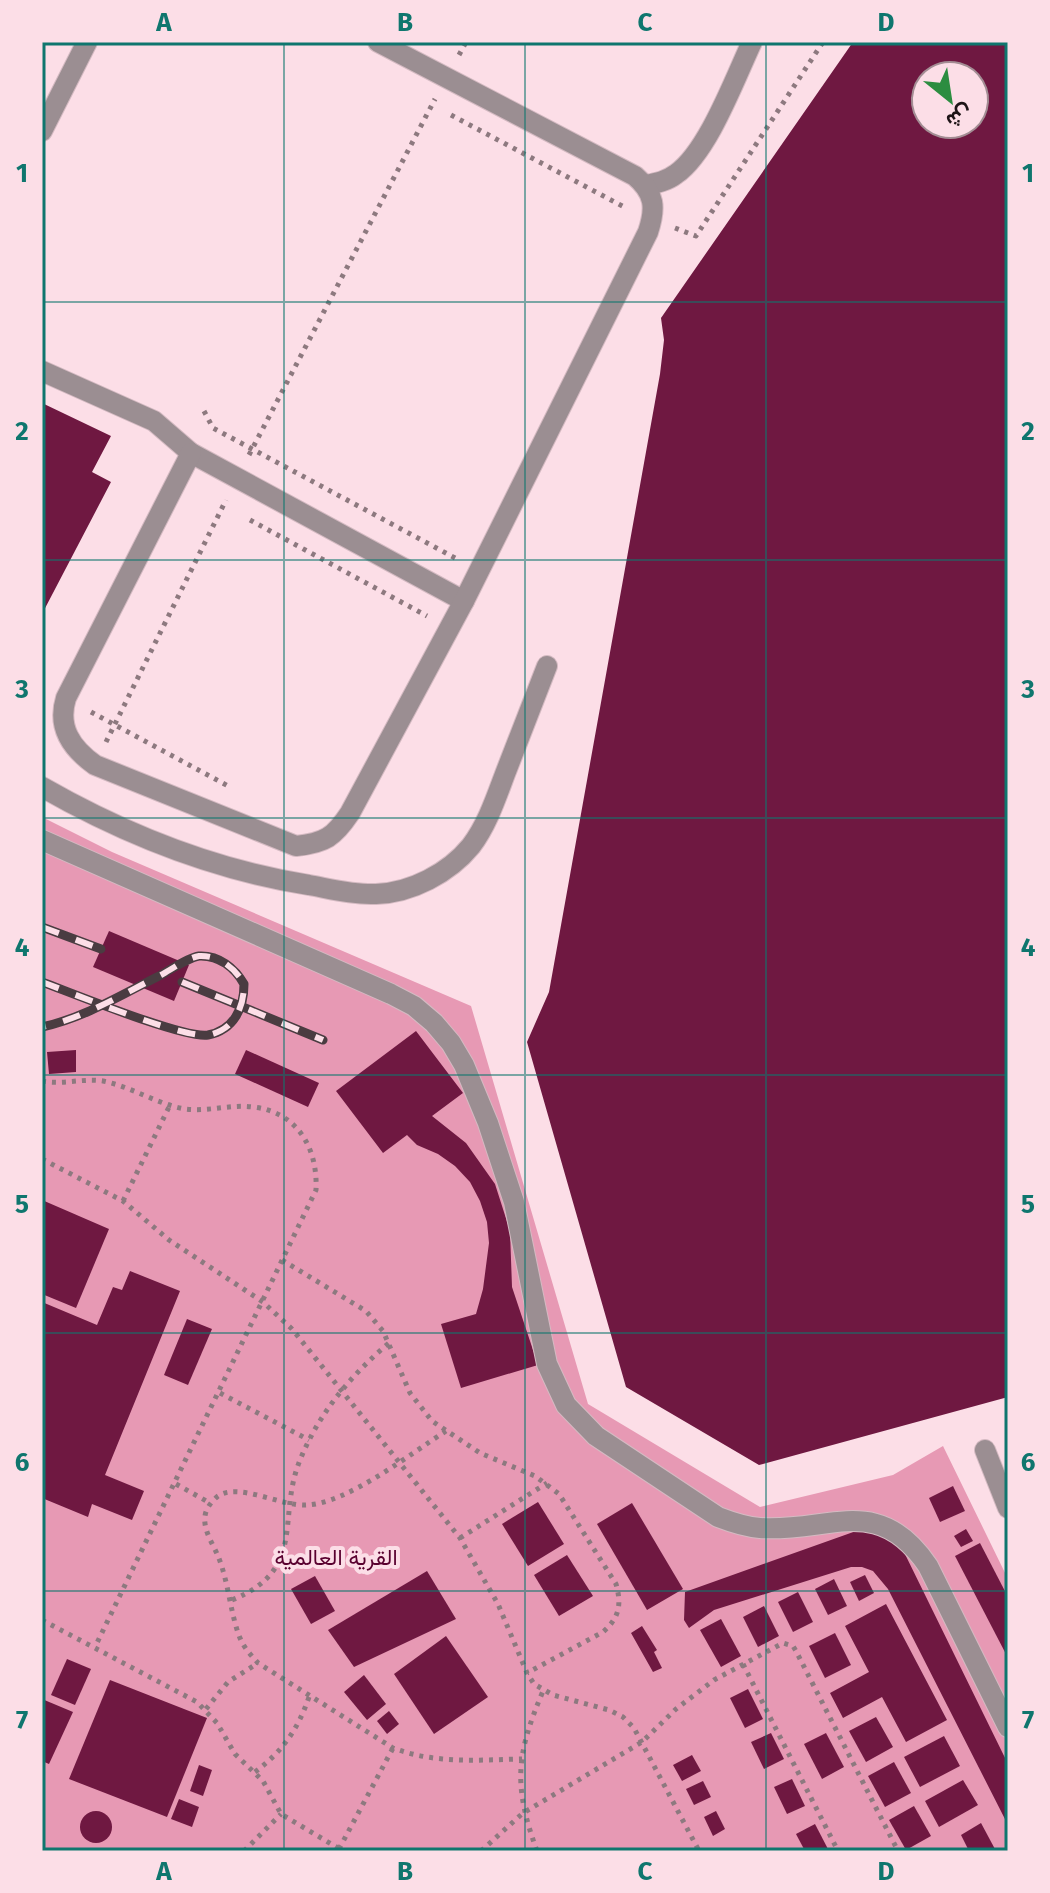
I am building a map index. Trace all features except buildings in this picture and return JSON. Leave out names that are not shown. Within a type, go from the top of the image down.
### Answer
[{"type":"lane","points":[[42,131],[87,42]]},
{"type":"lane","points":[[191,453],[66,698],[61,714],[65,731],[81,755],[95,765],[296,846],[319,844],[338,832],[350,813],[464,601],[648,232],[654,209],[646,185],[635,176],[378,42]]},
{"type":"lane","points":[[646,185],[665,181],[678,173],[696,154],[752,42]]},
{"type":"lane","points":[[42,371],[154,421],[191,453],[464,601]]},
{"type":"lane","points":[[42,787],[93,816],[213,864],[277,880],[341,890],[377,894],[413,887],[445,871],[471,846],[489,815],[547,666]]},
{"type":"lane","points":[[42,840],[391,994],[414,1006],[434,1023],[464,1065],[502,1162],[525,1242],[547,1364],[566,1405],[596,1436],[718,1517],[739,1525],[761,1528],[854,1520],[876,1523],[897,1532],[915,1547],[928,1566],[1008,1727]]},
{"type":"lane","points":[[985,1450],[1008,1508]]},
{"type":"path","points":[[95,765],[237,478],[466,42]]},
{"type":"path","points":[[204,411],[213,428],[479,570]]},
{"type":"path","points":[[66,698],[236,789]]},
{"type":"path","points":[[42,1081],[104,1082],[170,1105],[200,1110],[261,1108],[288,1119],[302,1133],[312,1151],[317,1170],[316,1190],[95,1647]]},
{"type":"path","points":[[123,1201],[170,1105]]},
{"type":"path","points":[[42,1159],[123,1201],[177,1246],[263,1302],[292,1329],[460,1538],[498,1604],[527,1673],[543,1691],[623,1717],[634,1728],[699,1851]]},
{"type":"path","points":[[282,1260],[356,1303],[375,1321],[389,1343],[410,1393],[420,1408],[446,1431],[480,1453],[547,1483],[569,1505],[616,1584],[620,1597],[619,1611],[613,1623],[603,1632],[527,1673]]},
{"type":"path","points":[[232,1600],[248,1593],[274,1570],[288,1539],[292,1482],[309,1440],[342,1389],[364,1364],[389,1343]]},
{"type":"path","points":[[220,1393],[309,1440]]},
{"type":"path","points":[[446,1431],[327,1502],[291,1504],[236,1491],[222,1494],[210,1503],[205,1517],[207,1531],[218,1554],[240,1638],[247,1652],[258,1663],[393,1748],[429,1759],[522,1759]]},
{"type":"path","points":[[460,1538],[547,1483]]},
{"type":"path","points":[[176,1484],[210,1503]]},
{"type":"path","points":[[42,1620],[186,1695],[206,1709],[235,1754],[270,1791],[281,1814],[341,1850],[393,1748]]},
{"type":"path","points":[[481,1851],[523,1813],[642,1742],[695,1695],[783,1643],[793,1646],[898,1851]]},
{"type":"path","points":[[206,1709],[228,1682],[258,1663]]},
{"type":"path","points":[[743,1664],[838,1851]]},
{"type":"path","points":[[537,1851],[519,1794],[529,1724],[543,1691]]},
{"type":"path","points":[[255,1772],[274,1758],[290,1740],[309,1697]]},
{"type":"path","points":[[244,1851],[281,1814]]},
{"type":"green space","name":"القرية العالمية","points":[[42,817],[112,852],[471,1006],[588,1404],[760,1507],[893,1475],[943,1446],[1008,1579],[1008,1851],[42,1851]]},
{"type":"railway","points":[[42,927],[101,949]]},
{"type":"railway","points":[[42,982],[101,1005],[127,1014],[153,1023],[208,1035],[225,1028],[236,1017],[244,984],[226,964],[199,956],[185,961],[161,975],[103,1005],[88,1012],[42,1027]]},
{"type":"railway","points":[[182,982],[323,1040]]}]
